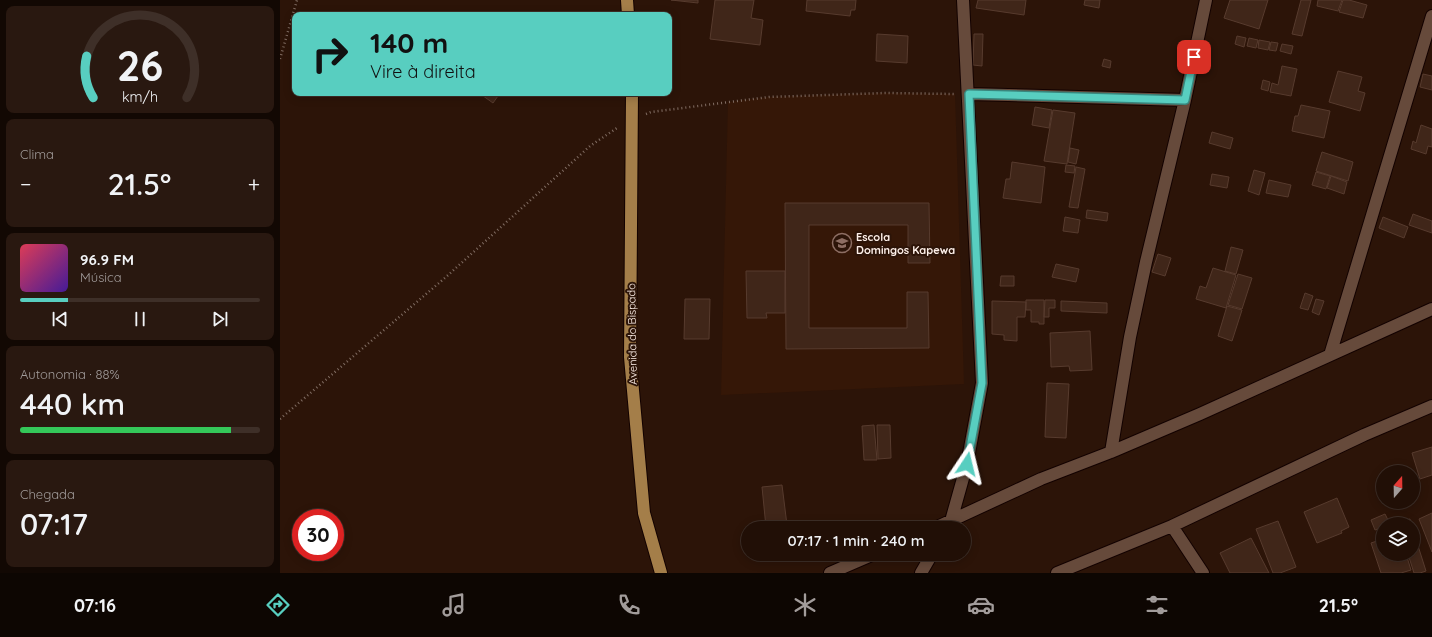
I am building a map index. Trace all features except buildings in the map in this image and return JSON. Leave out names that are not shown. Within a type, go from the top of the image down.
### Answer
[{"type":"main road","points":[[627,0],[628,12]]},
{"type":"main road","name":"Avenida do Bispado","points":[[632,96],[630,357],[644,513],[662,573]]},
{"type":"street","points":[[950,521],[967,464],[982,383],[964,0]]},
{"type":"street","points":[[1111,452],[1130,337],[1144,270],[1185,100],[1206,0]]},
{"type":"street","points":[[1330,355],[1430,31],[1432,16]]},
{"type":"street","points":[[969,94],[1185,100]]},
{"type":"street","points":[[957,521],[1041,479],[1111,452],[1200,414],[1432,309]]},
{"type":"street","points":[[1058,573],[1172,526],[1364,435],[1432,406]]},
{"type":"street","points":[[1172,526],[1203,573]]},
{"type":"street","points":[[830,573],[858,561]]},
{"type":"street","points":[[921,573],[928,561]]},
{"type":"path","points":[[294,12],[297,0]]},
{"type":"path","points":[[280,59],[292,17]]},
{"type":"path","points":[[280,419],[446,277],[590,146],[632,119],[652,112],[769,97],[885,93],[969,94]]},
{"type":"shaded area","name":"Escola Domingos Kapewa","points":[[885,93],[955,94],[964,384],[721,395],[728,102],[769,97]]},
{"type":"place","name":"Escola Domingos Kapewa","points":[[842,243]]},
{"type":"route","points":[[967,464],[982,383],[969,94],[1185,100],[1194,57]]}]
